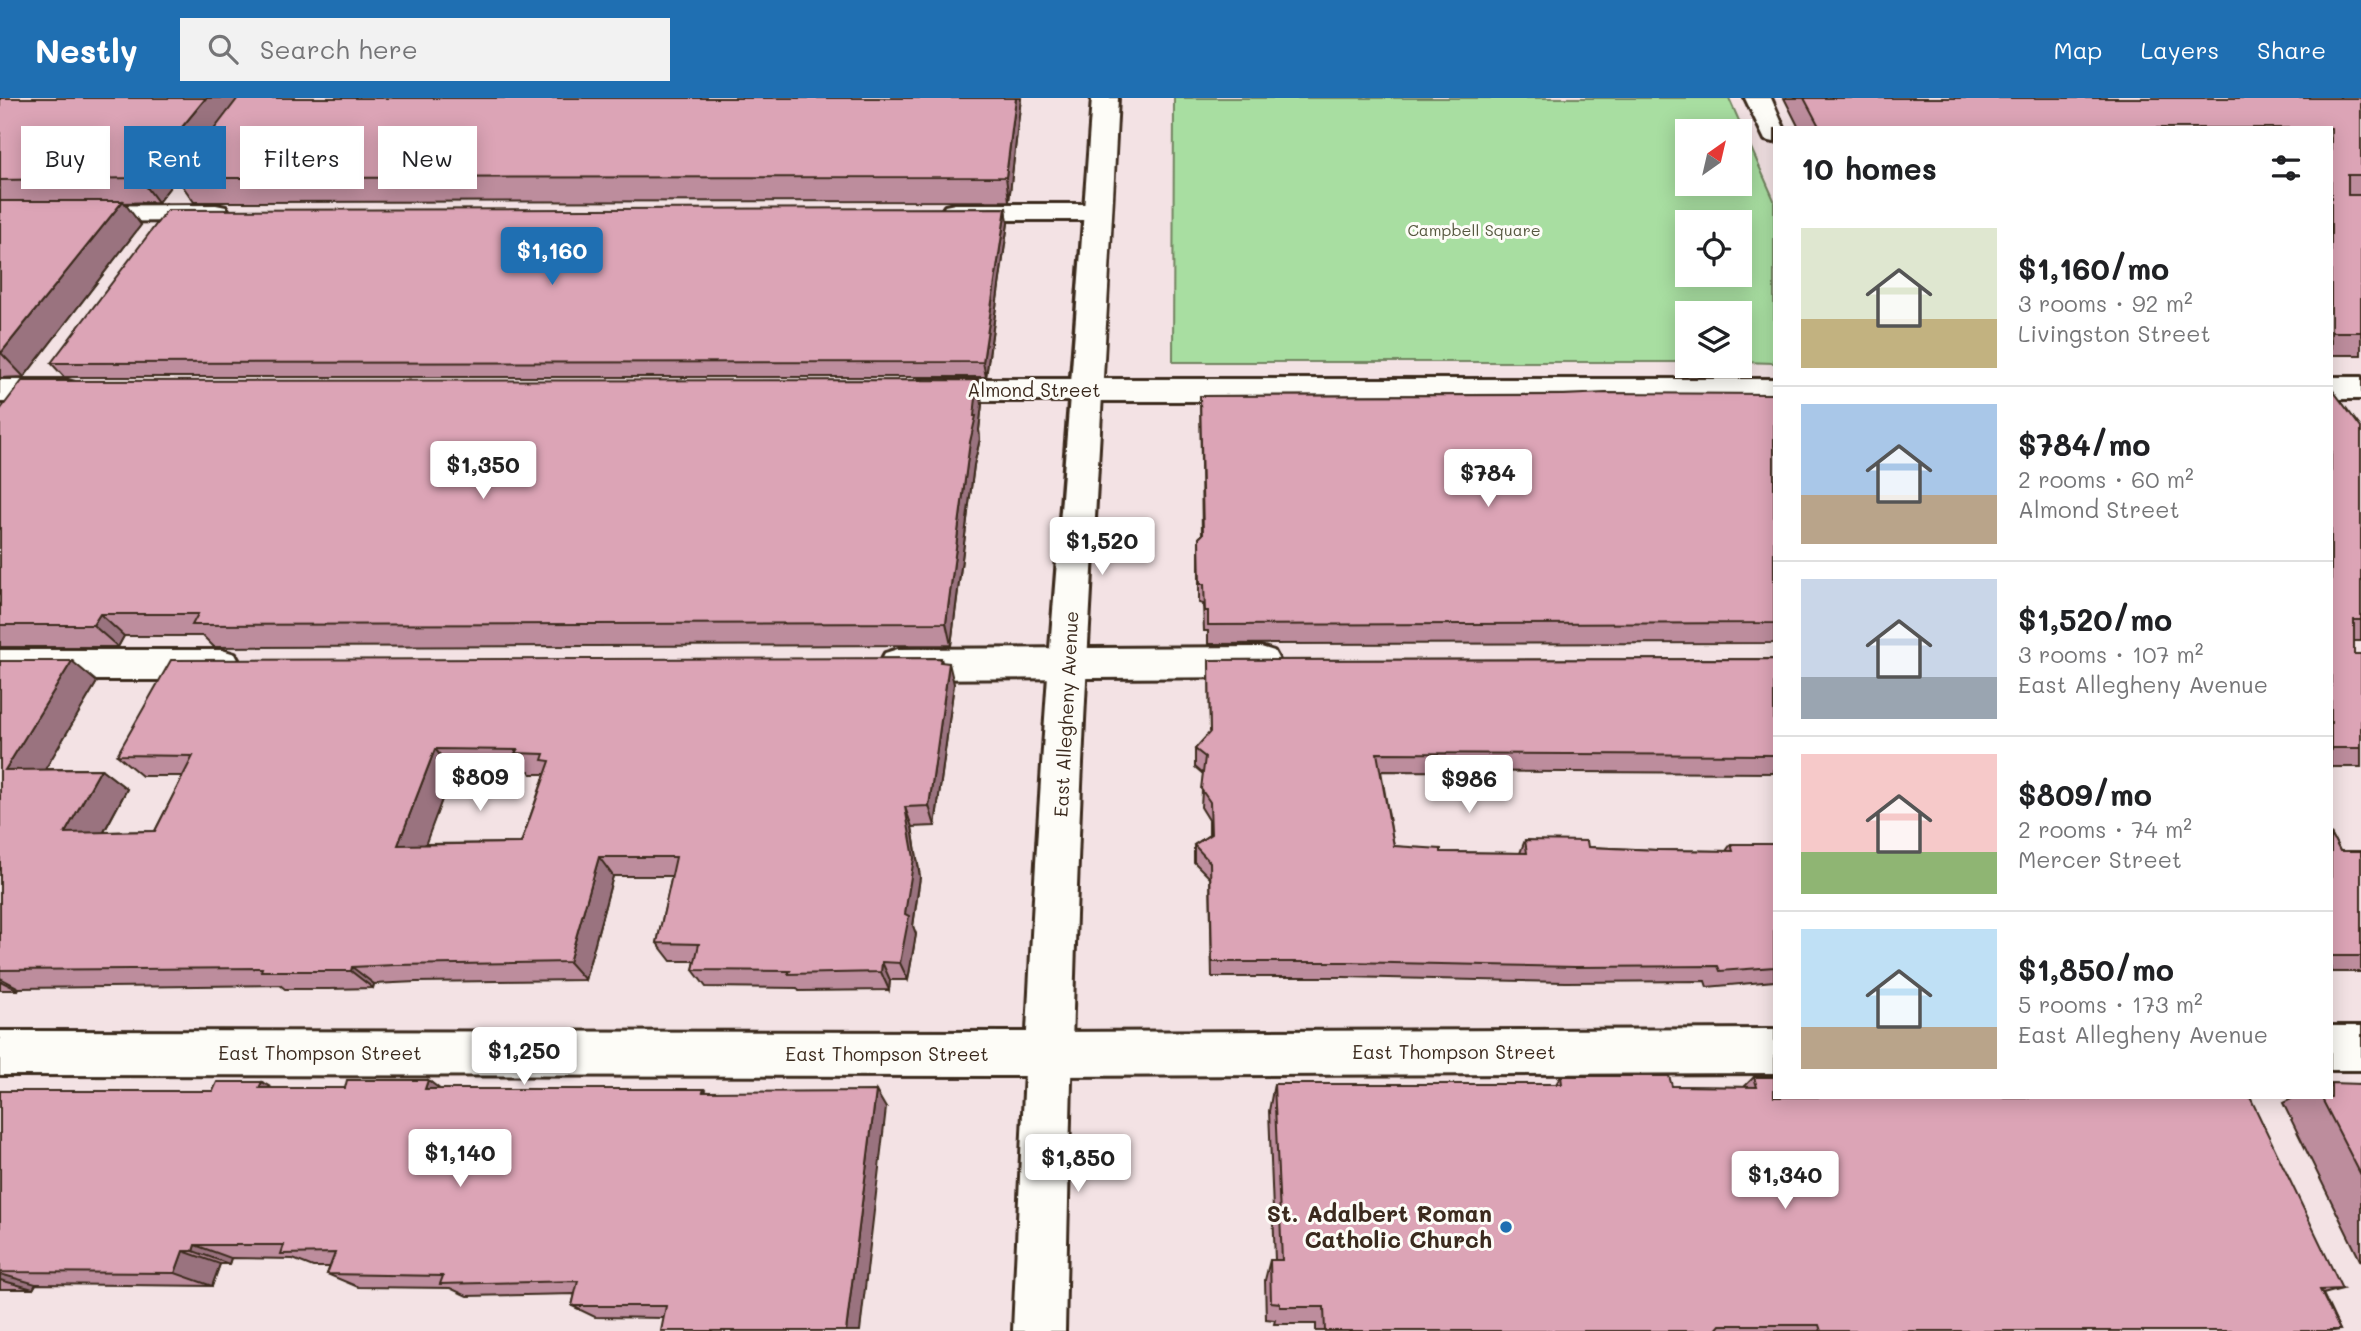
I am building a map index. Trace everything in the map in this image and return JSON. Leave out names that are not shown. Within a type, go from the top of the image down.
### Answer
[{"type":"street","name":"East Allegheny Avenue","points":[[1039,1331],[1048,1054],[1068,663],[1088,390],[1105,98]]},
{"type":"street","points":[[1758,98],[1773,132]]},
{"type":"street","points":[[146,244],[187,189]]},
{"type":"street","points":[[931,212],[1097,212]]},
{"type":"street","points":[[0,214],[239,213]]},
{"type":"street","points":[[7,405],[34,391],[58,360]]},
{"type":"street","points":[[2333,388],[2361,388]]},
{"type":"street","name":"Almond Street","points":[[894,390],[1773,390]]},
{"type":"street","points":[[34,391],[89,391]]},
{"type":"street","points":[[860,664],[1289,662]]},
{"type":"street","points":[[0,665],[250,665]]},
{"type":"street","points":[[2333,1048],[2361,1048]]},
{"type":"street","name":"East Thompson Street","points":[[0,1053],[1048,1054],[1773,1051]]},
{"type":"green space","name":"Campbell Square","points":[[1174,98],[1729,98],[1738,119],[1675,119],[1675,196],[1752,196],[1752,150],[1773,198],[1773,363],[1752,362],[1752,301],[1675,301],[1675,362],[1173,362]]},
{"type":"building","points":[[0,98],[206,98],[183,126],[124,126],[124,178],[110,178],[110,126],[21,126],[21,180],[0,180]]},
{"type":"building","points":[[238,98],[1016,98],[1006,177],[477,178],[477,126],[378,126],[378,178],[364,178],[364,126],[240,126],[240,178],[226,178],[226,126],[217,126]]},
{"type":"building","points":[[1804,98],[2361,98],[2361,175],[2348,175],[2348,195],[2361,195],[2361,332],[2333,332],[2333,126],[1819,126]]},
{"type":"building","points":[[0,201],[123,201],[1,353],[0,353]]},
{"type":"building","points":[[1006,208],[983,362],[51,363],[167,210]]},
{"type":"building","points":[[978,380],[976,416],[970,442],[946,623],[192,625],[198,614],[100,614],[93,625],[0,625],[0,410],[22,381]]},
{"type":"building","points":[[2333,391],[2361,428],[2361,620],[2354,620],[2354,654],[2361,654],[2361,748],[2333,748]]},
{"type":"building","points":[[1773,394],[1773,623],[1208,625],[1204,584],[1200,584],[1199,538],[1203,534],[1200,396]]},
{"type":"building","points":[[941,658],[940,662],[949,663],[929,806],[905,807],[914,858],[905,914],[909,916],[900,963],[882,962],[881,972],[788,974],[790,971],[693,970],[699,944],[657,943],[676,857],[599,857],[569,962],[395,965],[352,967],[351,971],[261,971],[262,968],[0,970],[0,661],[72,661],[5,770],[101,769],[65,833],[155,831],[193,756],[117,755],[171,660]],"holes":[[[435,749],[517,750],[515,753],[544,754],[542,760],[550,761],[521,843],[398,845]]]},
{"type":"building","points":[[1773,659],[1773,755],[1377,753],[1394,846],[1441,849],[1441,852],[1527,853],[1525,840],[1587,841],[1588,847],[1657,850],[1733,851],[1731,844],[1773,844],[1773,967],[1720,971],[1718,966],[1575,967],[1212,962],[1210,862],[1194,845],[1211,834],[1210,802],[1201,789],[1205,757],[1195,749],[1210,732],[1209,660]]},
{"type":"building","points":[[2333,838],[2340,851],[2361,851],[2361,956],[2333,956]]},
{"type":"building","points":[[1561,1076],[1669,1076],[1672,1086],[1757,1087],[1754,1077],[1773,1077],[1773,1099],[2251,1099],[2342,1289],[2320,1290],[2340,1330],[1821,1331],[1819,1325],[1720,1325],[1715,1331],[1325,1331],[1324,1307],[1280,1307],[1280,1303],[1271,1302],[1270,1260],[1282,1260],[1274,1084],[1562,1084]]},
{"type":"building","points":[[347,1080],[428,1080],[425,1089],[876,1091],[846,1331],[661,1331],[666,1306],[572,1306],[578,1281],[440,1284],[443,1276],[327,1274],[335,1253],[281,1254],[284,1245],[195,1245],[193,1251],[183,1251],[175,1273],[0,1272],[0,1091],[213,1091],[217,1082],[262,1082],[259,1088],[345,1088]]},
{"type":"building","points":[[2333,1083],[2361,1084],[2361,1175],[2322,1099],[2333,1099]]},
{"type":"place","name":"St. Adalbert Roman Catholic Church","points":[[1506,1227]]}]
